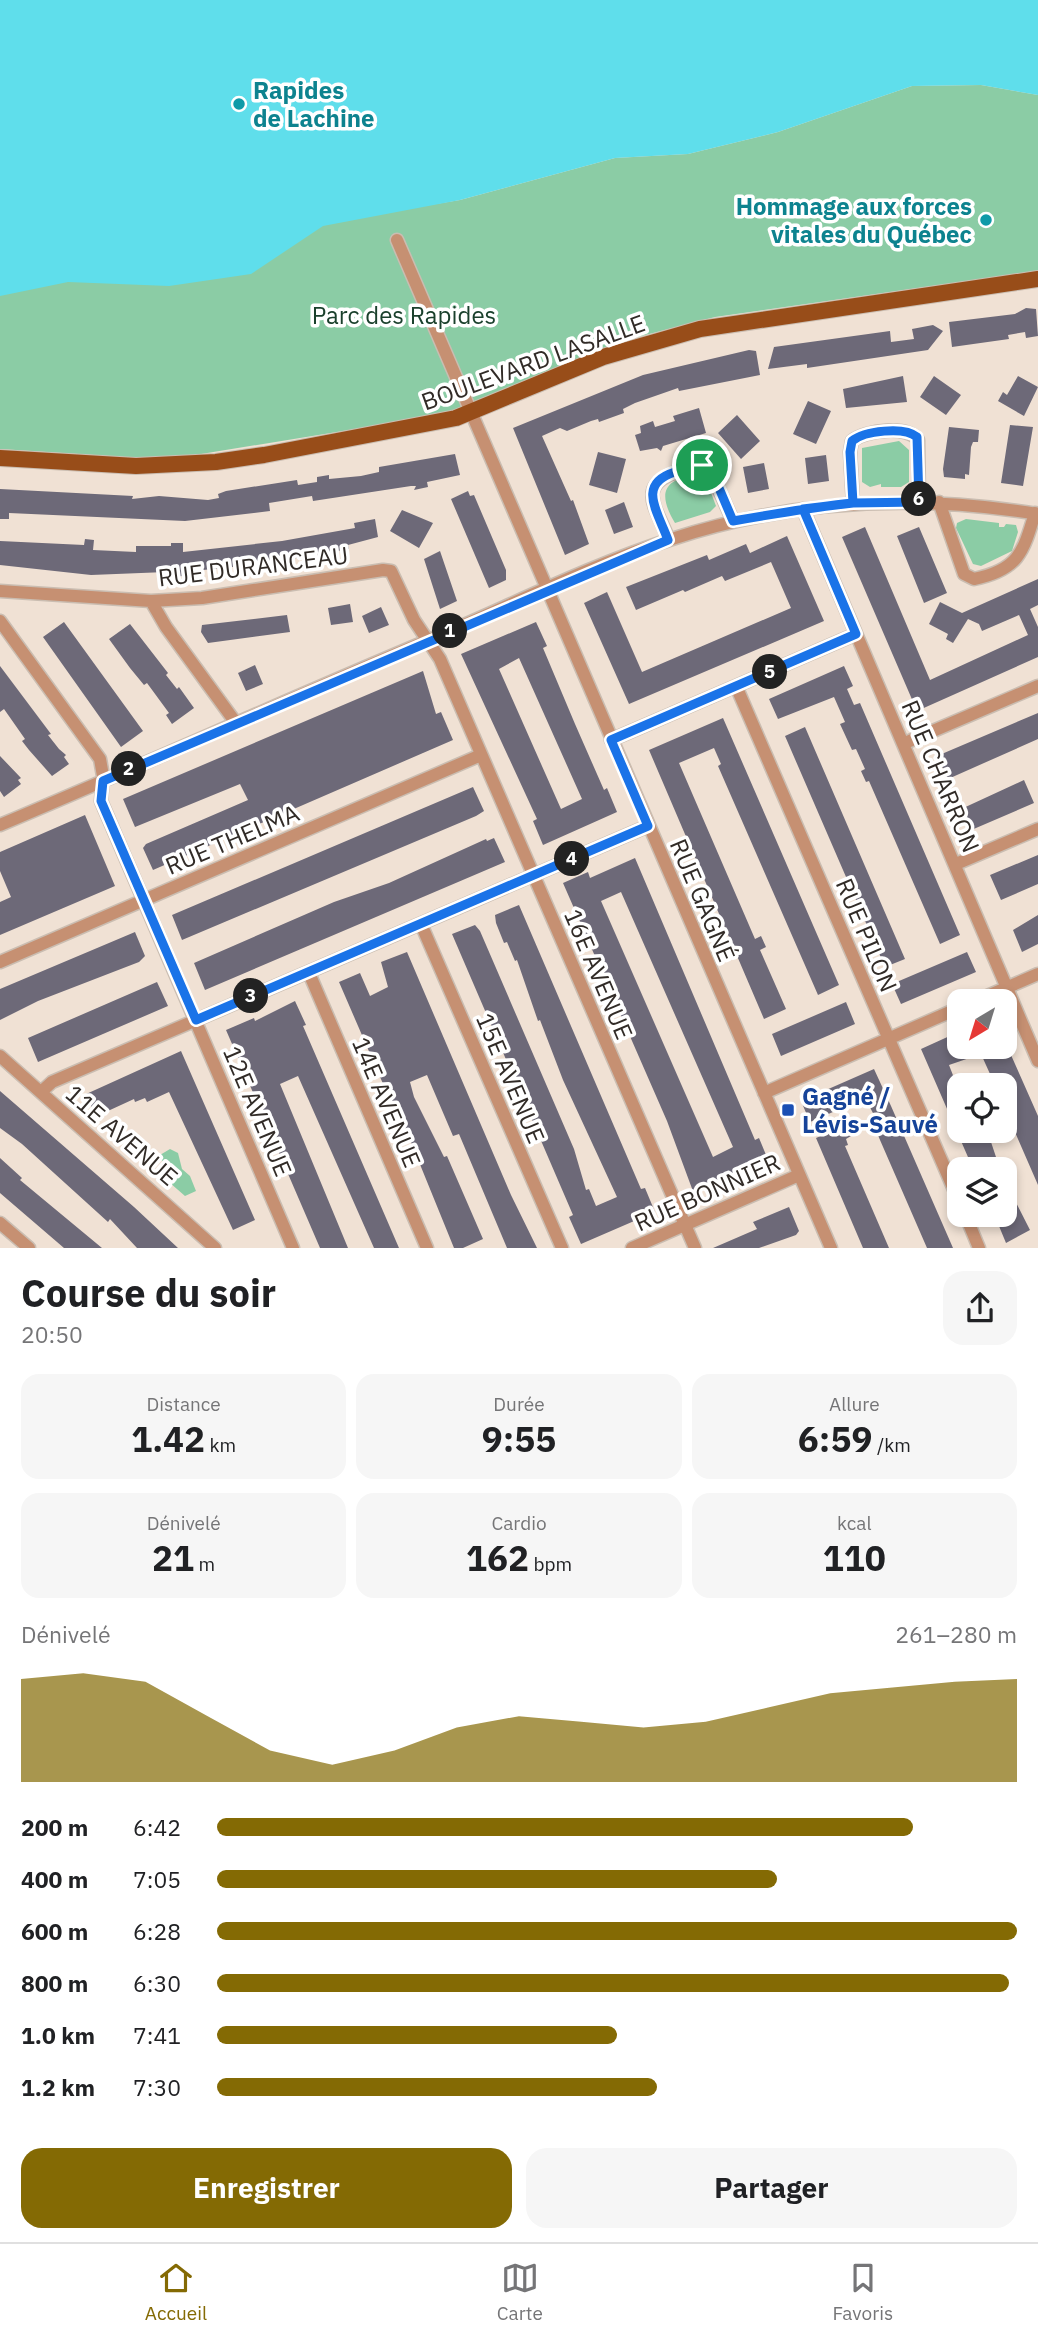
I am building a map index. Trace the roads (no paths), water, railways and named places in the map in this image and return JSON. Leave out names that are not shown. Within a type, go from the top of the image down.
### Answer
[{"type":"main road","name":"BOULEVARD LASALLE","points":[[0,458],[136,466],[216,462],[425,427],[471,413],[603,357],[674,335],[738,323],[1038,279]]},
{"type":"street","name":"RUE GAGNÉ","points":[[397,240],[831,1248]]},
{"type":"street","points":[[853,503],[850,452],[852,441],[862,435],[903,431],[911,432],[918,440],[919,502]]},
{"type":"street","points":[[668,540],[652,495],[652,487],[661,476],[696,465],[710,469],[733,521]]},
{"type":"street","points":[[0,825],[547,590],[668,540],[733,521],[853,503],[939,502],[1036,513],[1019,559],[1011,566],[974,579],[964,574],[939,502]]},
{"type":"street","name":"RUE CHARRON","points":[[803,509],[905,743],[1038,1061]]},
{"type":"street","name":"RUE DURANCEAU","points":[[0,591],[150,601],[239,594],[383,570],[391,571],[414,620],[428,641]]},
{"type":"street","points":[[150,601],[236,723]]},
{"type":"street","name":"12E AVENUE","points":[[0,621],[100,759],[103,781],[101,801],[293,1248]]},
{"type":"street","points":[[611,740],[856,634]]},
{"type":"street","name":"16E AVENUE","points":[[428,641],[440,659],[695,1248]]},
{"type":"street","name":"RUE PILON","points":[[736,686],[947,1173]]},
{"type":"street","points":[[905,743],[1038,686]]},
{"type":"street","name":"RUE THELMA","points":[[0,962],[481,755]]},
{"type":"street","points":[[41,1092],[52,1082],[648,826]]},
{"type":"street","points":[[956,864],[1038,829]]},
{"type":"street","name":"15E AVENUE","points":[[421,924],[562,1248]]},
{"type":"street","name":"14E AVENUE","points":[[309,973],[427,1248]]},
{"type":"street","points":[[1007,988],[1038,974]]},
{"type":"street","points":[[764,1093],[947,1013]]},
{"type":"street","name":"11E AVENUE","points":[[0,1056],[215,1248]]},
{"type":"street","name":"RUE BONNIER","points":[[632,1248],[800,1175]]},
{"type":"street","points":[[0,1223],[29,1248]]},
{"type":"street","points":[[970,1227],[979,1248]]},
{"type":"water","name":"Rapides de Lachine","points":[[0,0],[1038,0],[1038,95],[981,85],[912,86],[778,132],[688,154],[615,158],[460,200],[323,226],[251,274],[169,286],[68,282],[0,296]]},
{"type":"place","name":"Rapides de Lachine","points":[[239,104]]},
{"type":"place","name":"Hommage aux forces vitales du Québec","points":[[986,220]]},
{"type":"place","name":"Gagné / Lévis-Sauvé","points":[[788,1110]]},
{"type":"park label","name":"Parc des Rapides","points":[[404,315]]}]
